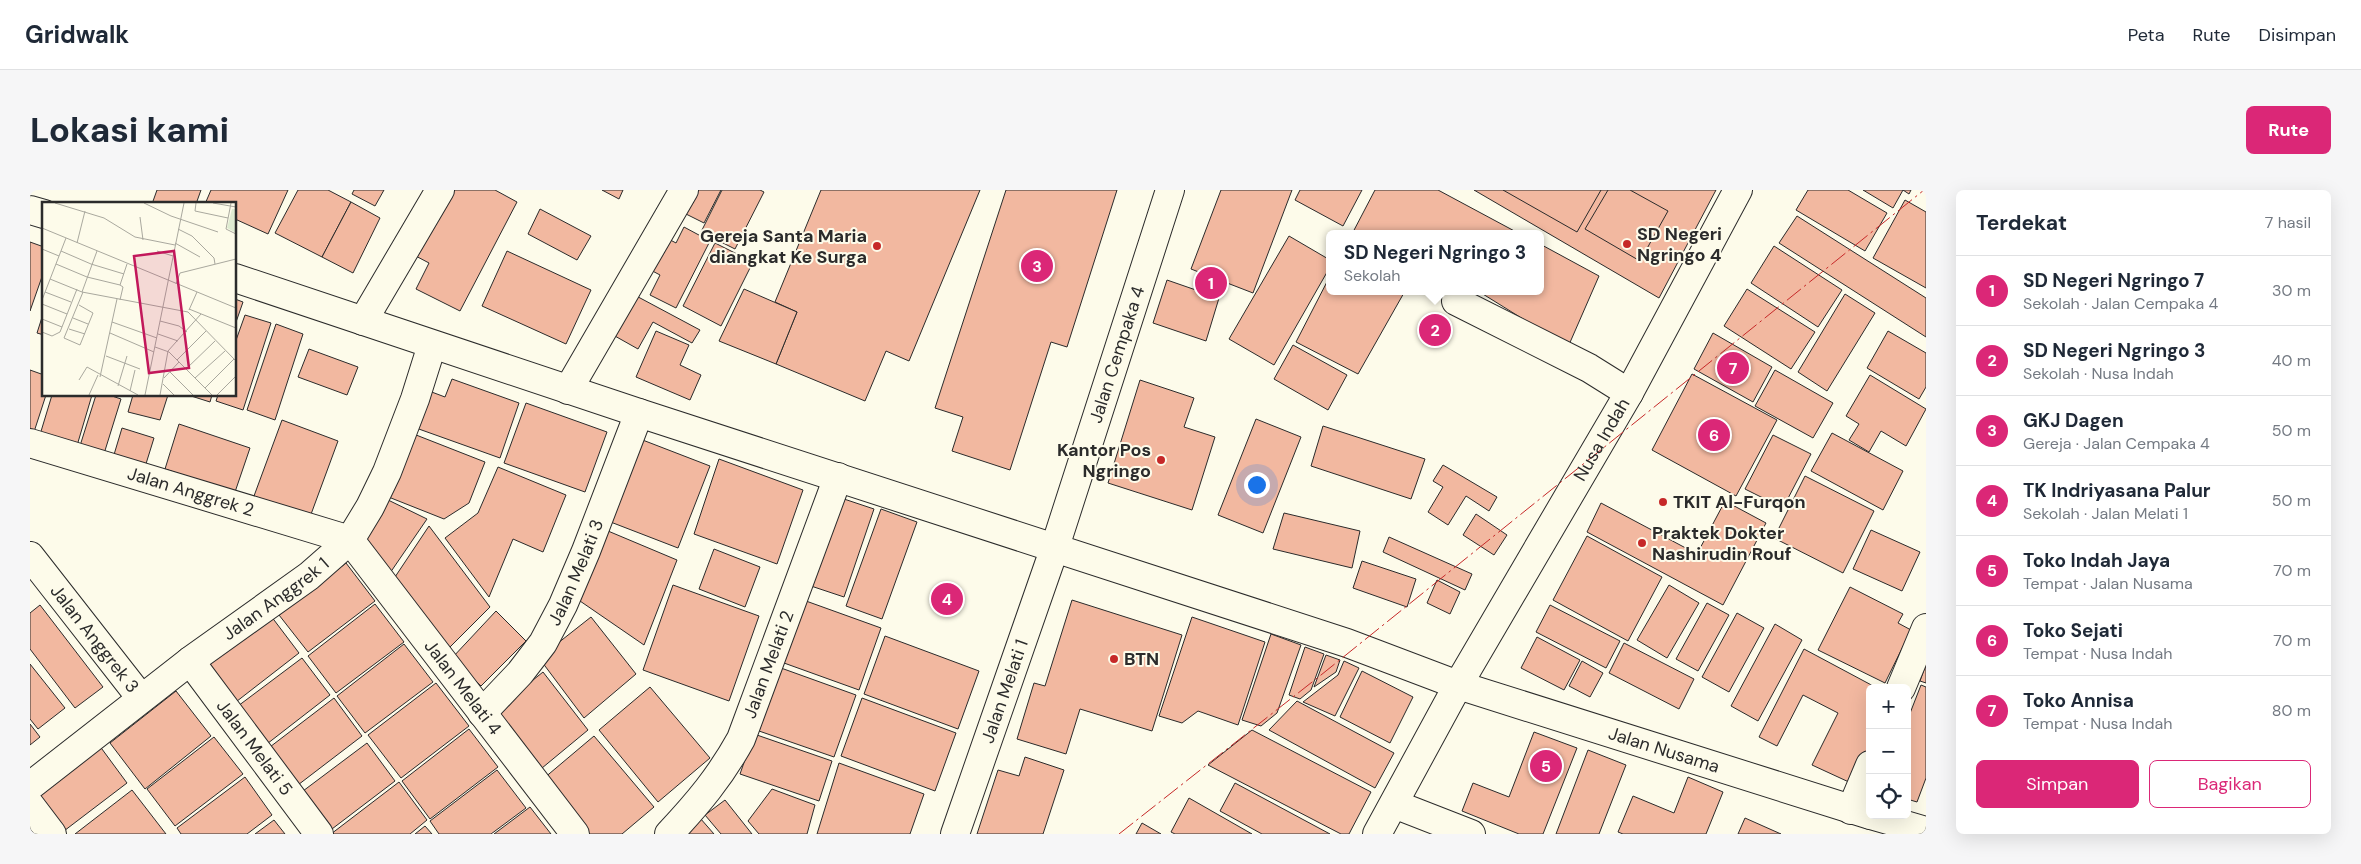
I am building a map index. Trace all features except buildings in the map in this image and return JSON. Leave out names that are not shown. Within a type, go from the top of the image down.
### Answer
[{"type":"street","points":[[364,321],[440,190]]},
{"type":"street","points":[[568,390],[684,190]]},
{"type":"street","name":"Jalan Cempaka 4","points":[[1055,547],[1170,190]]},
{"type":"street","name":"Nusa Indah","points":[[1377,834],[1458,685],[1628,393],[1738,190]]},
{"type":"street","name":"Jalan Nusama","points":[[236,278],[639,414],[838,476],[1347,643],[1458,685],[1926,831]]},
{"type":"street","points":[[1456,300],[1589,368],[1628,393]]},
{"type":"street","name":"Jalan Anggrek 1","points":[[30,786],[190,661],[309,576],[350,540],[370,507],[387,472],[415,399],[432,344]]},
{"type":"street","name":"Jalan Melati 3","points":[[482,713],[520,673],[543,643],[563,605],[639,414]]},
{"type":"street","name":"Jalan Anggrek 2","points":[[30,443],[350,540]]},
{"type":"street","name":"Jalan Melati 2","points":[[668,834],[696,806],[723,771],[741,739],[764,681],[838,476]]},
{"type":"street","name":"Jalan Melati 4","points":[[350,540],[575,834]]},
{"type":"street","name":"Jalan Melati 1","points":[[955,834],[1055,547]]},
{"type":"street","name":"Jalan Anggrek 3","points":[[30,556],[142,698]]},
{"type":"street","points":[[1903,684],[1926,628]]},
{"type":"street","name":"Jalan Melati 5","points":[[190,661],[318,834]]},
{"type":"street","points":[[1864,813],[1869,774]]},
{"type":"street","points":[[1394,804],[1471,834]]},
{"type":"street","points":[[30,805],[52,834]]},
{"type":"power","points":[[1119,834],[1321,675],[1924,190]]},
{"type":"place","name":"SD Negeri Ngringo 4","points":[[1627,244]]},
{"type":"place","name":"Gereja Santa Maria diangkat Ke Surga","points":[[877,246]]},
{"type":"place","name":"GKJ Dagen","points":[[1037,266]]},
{"type":"place","name":"SD Negeri Ngringo 7","points":[[1211,283]]},
{"type":"place","name":"SD Negeri Ngringo 3","points":[[1435,330]]},
{"type":"place","name":"Toko Annisa","points":[[1733,368]]},
{"type":"place","name":"Toko Sejati","points":[[1714,435]]},
{"type":"place","name":"Kantor Pos Ngringo","points":[[1161,460]]},
{"type":"place","name":"TKIT Al-Furqon","points":[[1663,502]]},
{"type":"place","name":"Praktek Dokter Nashirudin Rouf","points":[[1642,543]]},
{"type":"place","name":"TK Indriyasana Palur","points":[[947,599]]},
{"type":"place","name":"BTN","points":[[1114,659]]},
{"type":"place","name":"Toko Indah Jaya","points":[[1546,766]]}]
